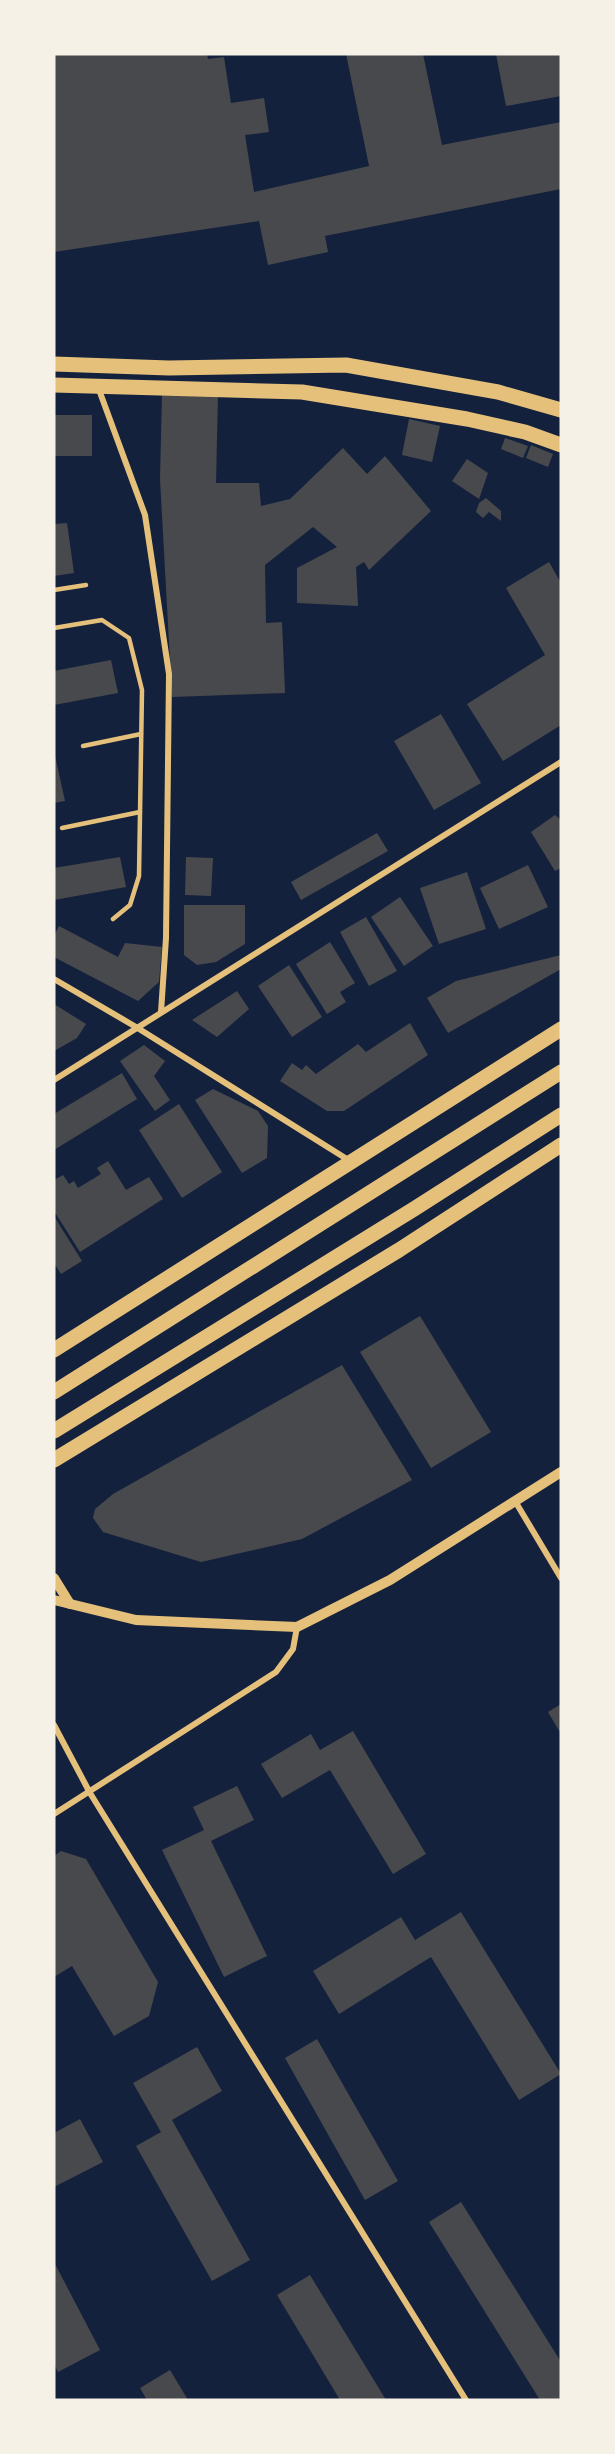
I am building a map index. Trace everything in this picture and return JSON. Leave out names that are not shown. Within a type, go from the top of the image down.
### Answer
[{"type":"main road","points":[[54,364],[169,368],[346,365],[498,392],[561,410]]},
{"type":"main road","points":[[54,385],[302,392],[467,419],[525,432],[561,445]]},
{"type":"main road","points":[[54,1350],[561,1029]]},
{"type":"main road","points":[[54,1392],[561,1072]]},
{"type":"main road","points":[[54,1431],[414,1209],[561,1115]]},
{"type":"main road","points":[[54,1460],[399,1250],[561,1145]]},
{"type":"street","points":[[97,385],[145,515],[169,674],[166,938],[161,1012]]},
{"type":"street","points":[[54,1080],[561,762]]},
{"type":"street","points":[[54,979],[136,1027],[350,1162]]},
{"type":"street","points":[[54,1600],[136,1620],[297,1627],[390,1580],[561,1472]]},
{"type":"street","points":[[515,1501],[561,1578]]},
{"type":"street","points":[[54,1578],[70,1604]]},
{"type":"street","points":[[54,1814],[276,1672],[292,1648],[297,1627]]},
{"type":"street","points":[[54,1725],[90,1793],[466,2400]]},
{"type":"lane","points":[[54,590],[86,585]]},
{"type":"lane","points":[[54,628],[102,620],[129,638],[142,690],[139,876],[130,905],[113,918]]},
{"type":"lane","points":[[83,746],[141,734]]},
{"type":"lane","points":[[63,828],[140,812]]},
{"type":"building","points":[[54,54],[207,54],[208,59],[224,57],[231,103],[264,98],[269,132],[245,135],[254,192],[369,166],[346,54],[423,54],[442,145],[561,122],[561,189],[325,236],[328,252],[268,265],[259,221],[54,252]]},
{"type":"building","points":[[496,54],[561,54],[561,96],[506,106]]},
{"type":"building","points":[[162,394],[218,394],[216,483],[259,483],[261,506],[290,499],[343,448],[367,474],[385,456],[431,511],[369,570],[364,562],[356,567],[358,606],[297,603],[297,568],[337,547],[313,527],[265,565],[266,623],[282,622],[285,693],[172,697],[160,479]]},
{"type":"building","points":[[54,415],[92,415],[92,456],[54,456]]},
{"type":"building","points":[[409,419],[440,426],[432,462],[402,455]]},
{"type":"building","points":[[505,438],[528,446],[523,458],[501,449]]},
{"type":"building","points":[[531,445],[553,454],[548,467],[526,458]]},
{"type":"building","points":[[467,459],[488,473],[479,499],[452,481]]},
{"type":"building","points":[[486,498],[501,511],[501,521],[489,512],[483,518],[476,512],[479,503]]},
{"type":"building","points":[[67,523],[74,573],[54,576],[54,524]]},
{"type":"building","points":[[549,562],[561,583],[561,725],[503,761],[467,704],[545,655],[506,588]]},
{"type":"building","points":[[111,660],[118,693],[54,705],[54,671]]},
{"type":"building","points":[[441,714],[481,783],[434,810],[394,741]]},
{"type":"building","points":[[54,751],[65,801],[54,803]]},
{"type":"building","points":[[555,815],[561,820],[561,868],[555,871],[531,832]]},
{"type":"building","points":[[377,833],[388,851],[301,900],[291,882]]},
{"type":"building","points":[[120,857],[126,887],[54,900],[54,868]]},
{"type":"building","points":[[186,857],[213,858],[211,896],[185,895]]},
{"type":"building","points":[[528,865],[548,907],[499,929],[480,888]]},
{"type":"building","points":[[467,872],[486,929],[439,944],[420,888]]},
{"type":"building","points":[[400,897],[433,946],[404,966],[371,917]]},
{"type":"building","points":[[184,905],[245,905],[245,944],[216,962],[197,965],[184,955]]},
{"type":"building","points":[[366,917],[397,971],[369,986],[340,932]]},
{"type":"building","points":[[59,926],[118,957],[125,943],[162,947],[159,982],[138,1001],[54,957],[54,936]]},
{"type":"building","points":[[330,942],[355,983],[340,992],[346,1002],[327,1014],[296,964]]},
{"type":"building","points":[[561,955],[561,969],[448,1033],[427,998],[456,981]]},
{"type":"building","points":[[289,965],[322,1017],[292,1037],[258,986]]},
{"type":"building","points":[[237,991],[249,1009],[217,1037],[192,1020]]},
{"type":"building","points":[[54,1004],[86,1024],[77,1038],[54,1051]]},
{"type":"building","points":[[410,1023],[428,1055],[344,1111],[327,1111],[280,1081],[292,1063],[302,1070],[306,1065],[316,1074],[358,1044],[366,1052]]},
{"type":"building","points":[[144,1045],[165,1061],[154,1076],[170,1100],[155,1111],[120,1061]]},
{"type":"building","points":[[122,1073],[137,1099],[54,1150],[54,1114]]},
{"type":"building","points":[[213,1089],[258,1111],[268,1126],[267,1158],[242,1173],[195,1100]]},
{"type":"building","points":[[179,1104],[222,1172],[182,1198],[139,1130]]},
{"type":"building","points":[[108,1161],[126,1190],[149,1177],[163,1199],[80,1252],[54,1211],[54,1180],[63,1175],[69,1184],[74,1181],[78,1188],[101,1174],[97,1168]]},
{"type":"building","points":[[54,1216],[82,1261],[61,1274],[54,1263]]},
{"type":"building","points":[[420,1316],[491,1432],[431,1468],[360,1352]]},
{"type":"building","points":[[342,1365],[412,1480],[302,1539],[201,1562],[103,1532],[93,1518],[95,1509],[113,1494]]},
{"type":"building","points":[[561,1704],[561,1734],[548,1712]]},
{"type":"building","points":[[353,1731],[426,1854],[393,1874],[330,1770],[282,1798],[261,1764],[311,1734],[320,1750]]},
{"type":"building","points":[[237,1786],[254,1820],[211,1841],[267,1956],[224,1977],[162,1850],[204,1830],[193,1807]]},
{"type":"building","points":[[61,1851],[86,1859],[158,1982],[149,2016],[114,2036],[72,1966],[54,1977],[54,1856]]},
{"type":"building","points":[[461,1912],[561,2074],[519,2100],[431,1957],[339,2014],[313,1971],[401,1917],[415,1940]]},
{"type":"building","points":[[317,2039],[398,2181],[365,2200],[285,2058]]},
{"type":"building","points":[[197,2047],[222,2091],[172,2120],[250,2260],[212,2281],[136,2146],[161,2132],[133,2083]]},
{"type":"building","points":[[80,2119],[103,2162],[54,2187],[54,2133]]},
{"type":"building","points":[[461,2202],[561,2362],[561,2400],[540,2400],[429,2222]]},
{"type":"building","points":[[54,2262],[100,2350],[58,2372],[54,2364]]},
{"type":"building","points":[[310,2275],[386,2400],[340,2400],[277,2295]]},
{"type":"building","points":[[170,2370],[188,2400],[147,2400],[140,2388]]}]
